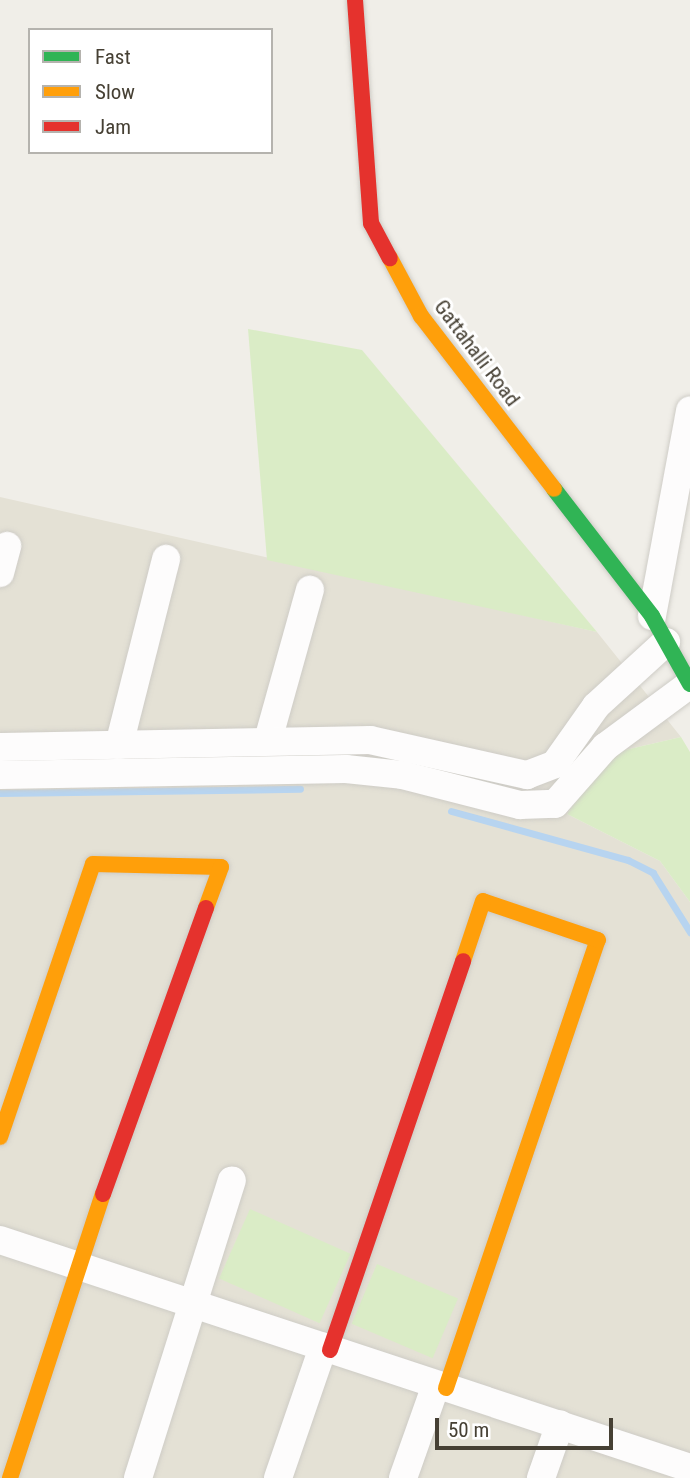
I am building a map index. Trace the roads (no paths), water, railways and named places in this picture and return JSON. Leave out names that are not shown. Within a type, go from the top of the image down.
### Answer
[{"type":"street","name":"Gattahalli Road","points":[[355,0],[370,223],[421,316],[652,616],[690,684]]},
{"type":"street","points":[[652,616],[690,410]]},
{"type":"street","points":[[0,573],[7,546]]},
{"type":"street","points":[[119,745],[166,559]]},
{"type":"street","points":[[268,740],[310,590]]},
{"type":"street","points":[[0,747],[370,740],[500,771],[544,772],[596,706],[666,642]]},
{"type":"street","points":[[0,775],[346,769],[402,775],[520,805],[555,804],[605,747],[690,684]]},
{"type":"street","points":[[0,1137],[93,864],[221,867],[78,1265],[10,1478]]},
{"type":"street","points":[[278,1478],[327,1348],[483,901],[598,940],[441,1386],[403,1478]]},
{"type":"street","points":[[138,1478],[232,1180]]},
{"type":"street","points":[[0,1240],[192,1306],[690,1468]]},
{"type":"street","points":[[541,1478],[560,1424]]},
{"type":"waterway","points":[[0,793],[300,789]]},
{"type":"waterway","points":[[451,811],[628,860],[653,873],[690,932]]}]
